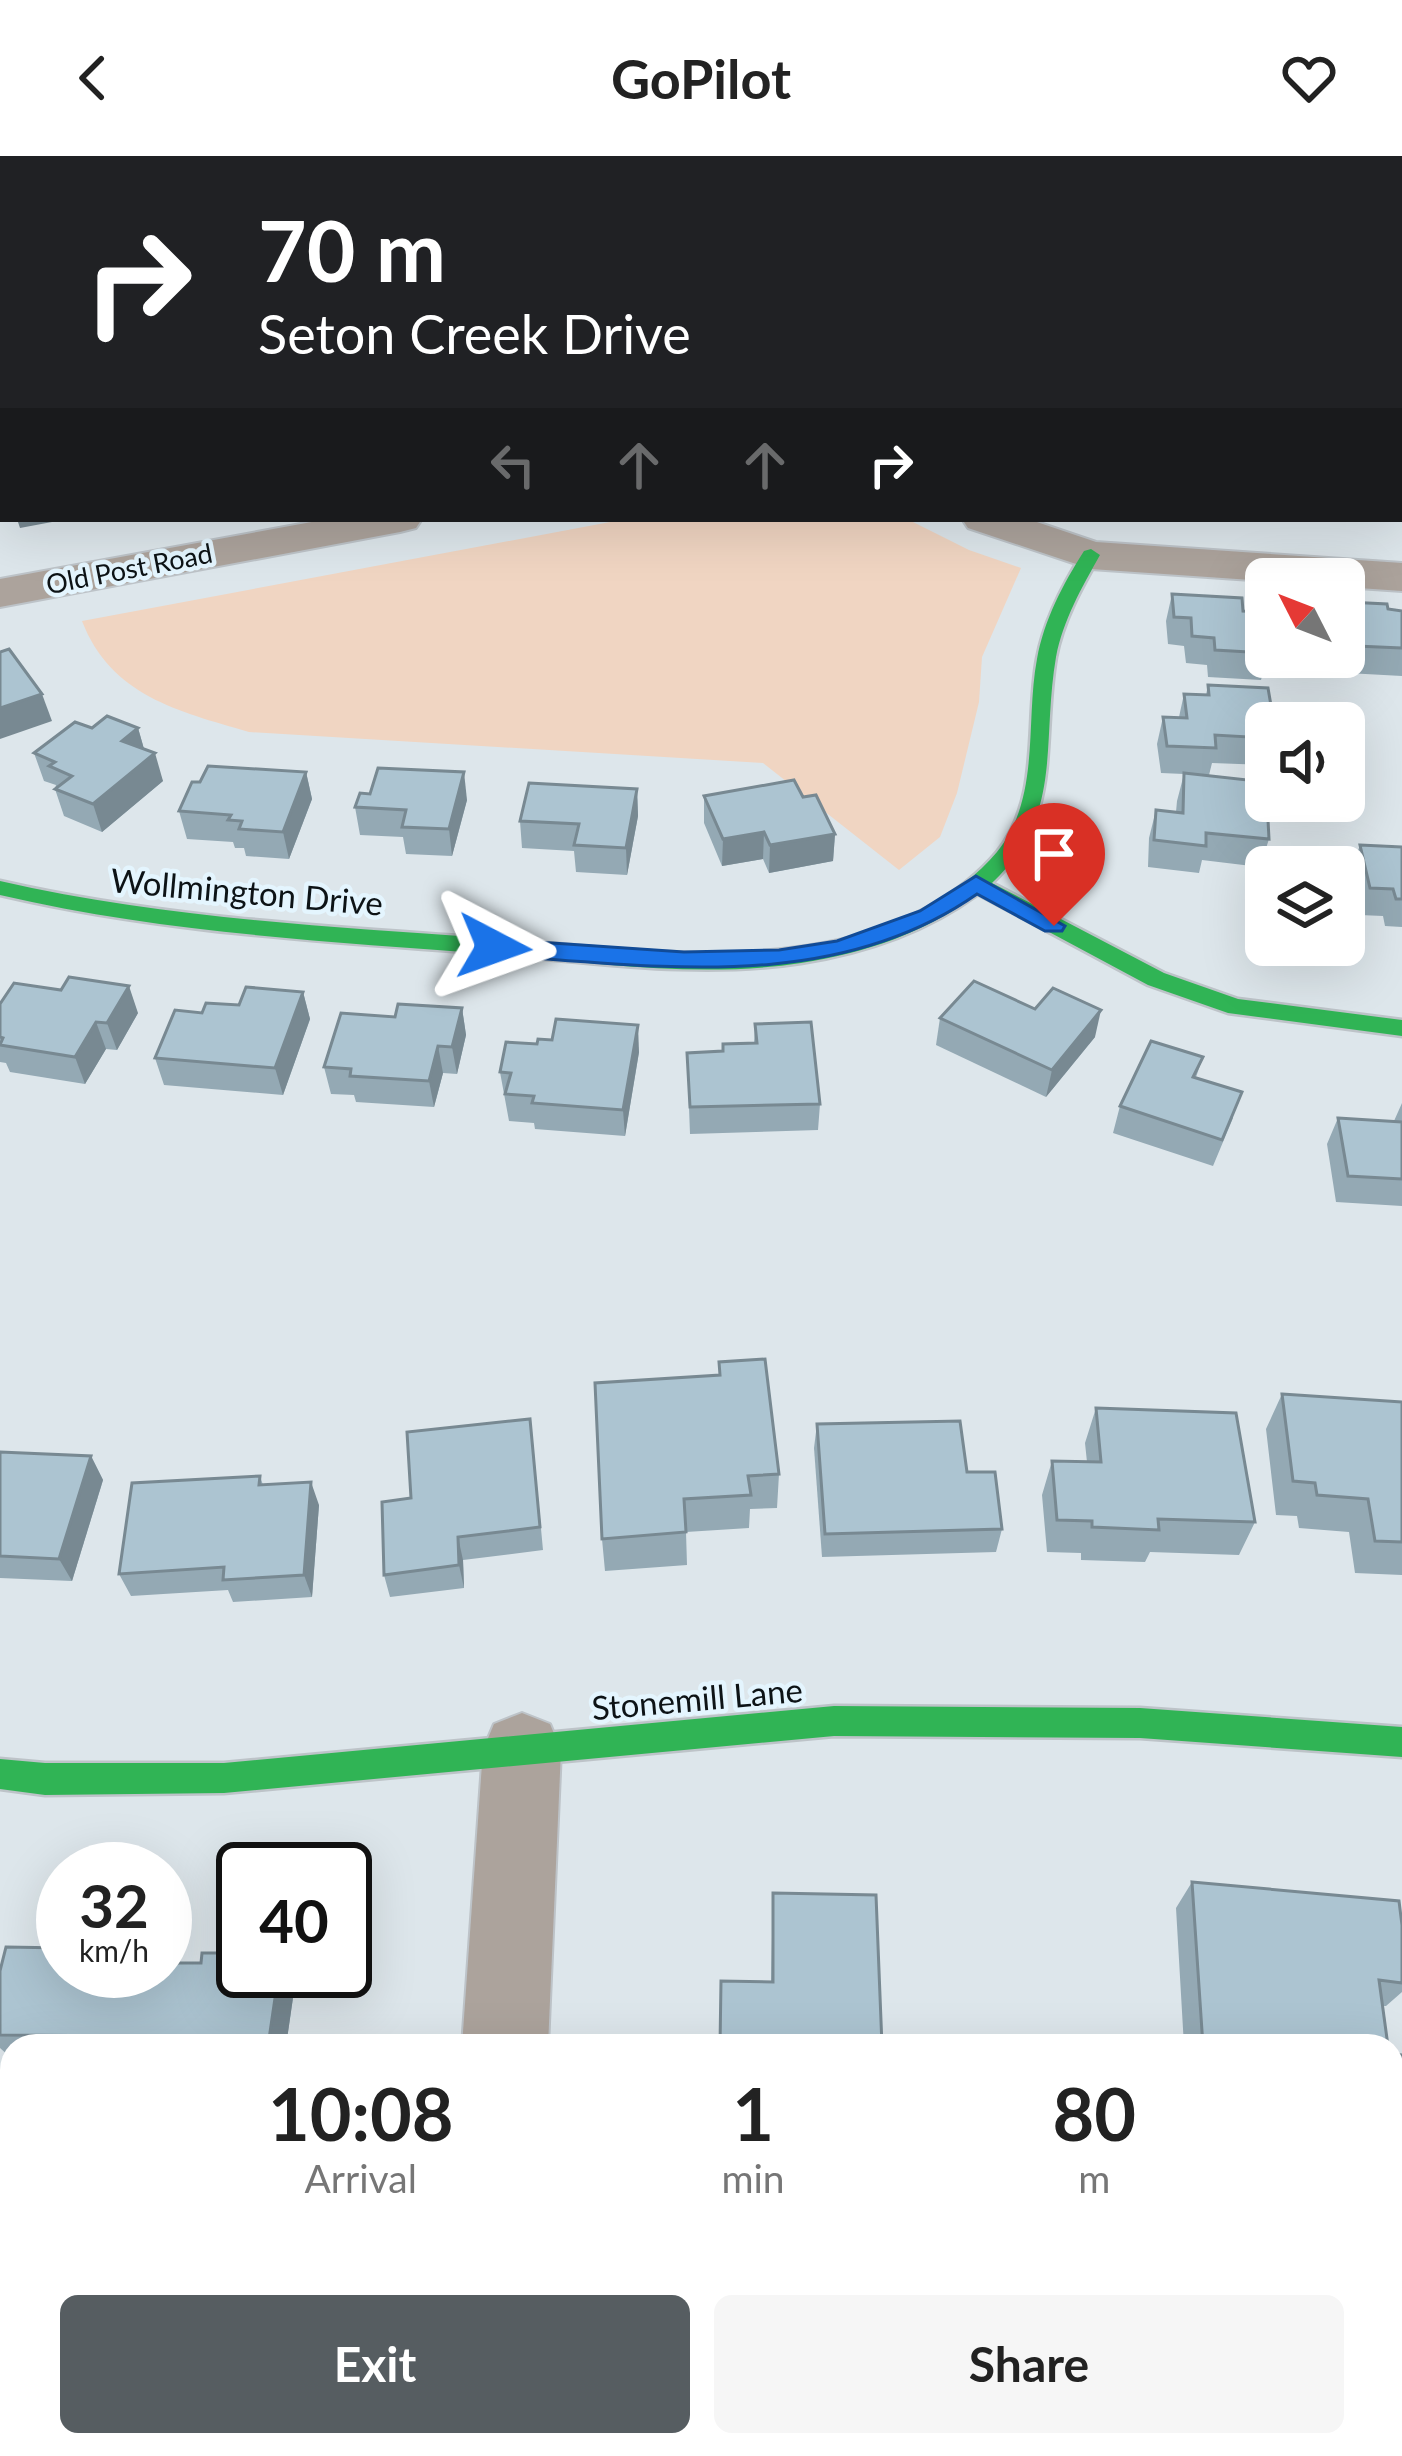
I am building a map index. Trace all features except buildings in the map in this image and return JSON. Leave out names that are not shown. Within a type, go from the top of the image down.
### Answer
[{"type":"street","name":"Old Post Road","points":[[0,593],[212,535],[365,522]]},
{"type":"street","points":[[993,522],[1091,555],[1402,577]]},
{"type":"street","name":"Wollmington Drive","points":[[0,888],[75,910],[162,925],[684,960],[779,958],[840,949],[928,917],[1007,856],[1030,821],[1042,776],[1039,706],[1047,651],[1091,555]]},
{"type":"street","points":[[976,884],[1156,979],[1236,1007],[1402,1028]]},
{"type":"street","name":"Stonemill Lane","points":[[0,1774],[45,1779],[224,1778],[834,1721],[1140,1723],[1402,1742]]},
{"type":"street","points":[[507,2034],[522,1750]]},
{"type":"shaded area","points":[[610,522],[913,522],[969,550],[1021,568],[982,657],[979,702],[957,793],[940,837],[899,870],[763,763],[249,732],[173,707],[129,684],[110,667],[82,621]]},
{"type":"traffic: fast","points":[[0,888],[182,922],[620,957],[754,960],[864,942],[952,903],[989,873],[1020,834],[1036,785],[1050,642],[1091,555]]},
{"type":"traffic: fast","points":[[976,884],[1156,979],[1236,1007],[1402,1028]]},
{"type":"traffic: fast","points":[[0,1774],[45,1779],[224,1778],[834,1721],[1140,1723],[1402,1742]]},
{"type":"route","points":[[494,947],[684,960],[779,958],[840,949],[928,917],[976,884],[1054,926]]}]
